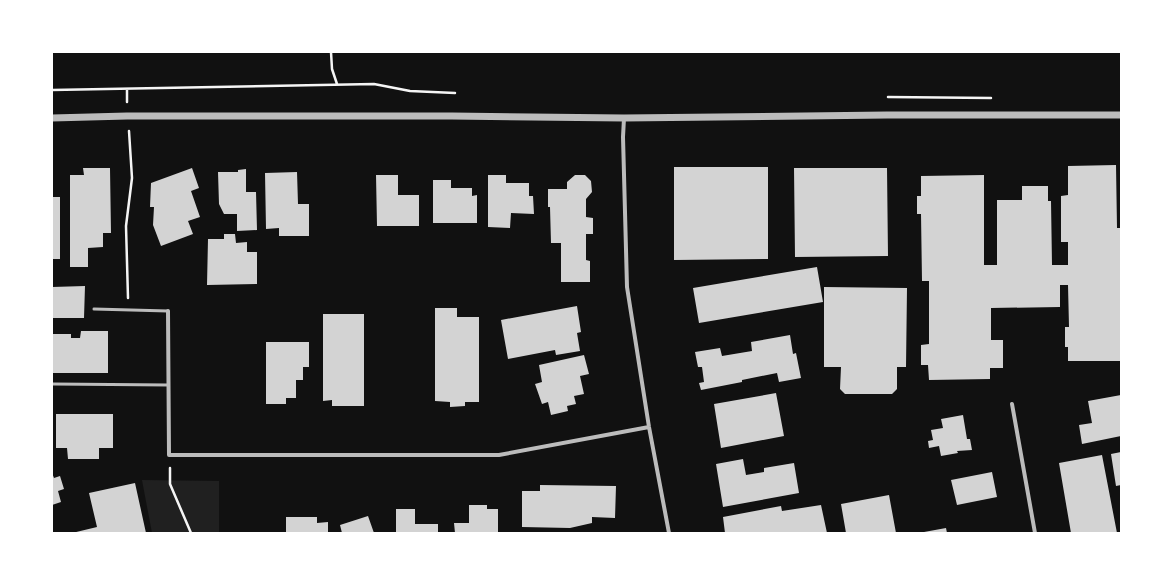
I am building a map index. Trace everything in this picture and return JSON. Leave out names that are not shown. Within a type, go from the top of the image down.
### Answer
[{"type":"street","points":[[52,118],[127,116],[460,116],[624,118],[887,115],[1121,115]]},
{"type":"street","points":[[624,118],[623,137],[627,287],[648,427],[669,533]]},
{"type":"street","points":[[168,311],[169,455],[499,455],[648,427]]},
{"type":"street","points":[[1012,404],[1035,533]]},
{"type":"lane","points":[[94,309],[168,311]]},
{"type":"lane","points":[[53,384],[168,385]]},
{"type":"path","points":[[331,52],[332,69],[337,84]]},
{"type":"path","points":[[52,90],[127,90],[374,84],[410,91],[455,93]]},
{"type":"path","points":[[127,90],[127,116],[131,147],[132,178],[126,226],[129,310]]},
{"type":"path","points":[[169,455],[170,484],[191,533]]},
{"type":"shaded area","points":[[142,480],[219,481],[219,533],[152,533]]},
{"type":"building","points":[[1116,165],[1117,228],[1121,228],[1121,361],[1068,361],[1068,347],[1065,347],[1065,327],[1069,327],[1068,285],[1060,285],[1060,307],[991,308],[991,340],[1003,340],[1003,368],[990,368],[990,379],[929,380],[928,365],[921,365],[921,345],[929,344],[929,281],[922,281],[921,214],[917,214],[917,196],[921,196],[921,176],[984,175],[984,265],[997,265],[997,200],[1022,200],[1022,186],[1048,186],[1048,201],[1051,201],[1052,265],[1068,265],[1068,242],[1061,242],[1061,196],[1068,195],[1068,166]]},
{"type":"building","points":[[674,167],[768,167],[768,259],[674,260]]},
{"type":"building","points":[[83,168],[110,168],[111,233],[103,233],[103,247],[88,248],[88,267],[70,267],[70,175],[84,175]]},
{"type":"building","points":[[192,168],[199,188],[191,191],[200,217],[188,221],[193,234],[161,246],[153,225],[154,207],[150,207],[151,183]]},
{"type":"building","points":[[794,168],[887,168],[888,256],[795,257]]},
{"type":"building","points":[[246,169],[246,192],[256,192],[257,230],[237,231],[237,214],[224,214],[219,204],[218,172],[238,172],[238,170]]},
{"type":"building","points":[[297,172],[298,204],[309,204],[309,236],[279,236],[279,228],[266,229],[265,173]]},
{"type":"building","points":[[376,175],[398,175],[398,195],[419,195],[419,226],[377,226]]},
{"type":"building","points":[[488,175],[506,175],[506,183],[529,183],[529,196],[533,196],[534,214],[511,213],[510,228],[488,227]]},
{"type":"building","points":[[575,175],[585,175],[591,181],[592,192],[586,199],[586,217],[593,218],[593,234],[586,234],[586,260],[590,261],[590,282],[561,282],[561,243],[551,243],[548,189],[567,189],[567,182]]},
{"type":"building","points":[[433,180],[451,180],[451,188],[472,188],[472,196],[477,195],[477,223],[433,223]]},
{"type":"building","points":[[52,197],[60,197],[60,259],[52,259]]},
{"type":"building","points":[[224,234],[235,234],[236,243],[247,242],[247,252],[257,252],[257,284],[207,285],[208,239],[224,239]]},
{"type":"building","points":[[817,267],[823,302],[699,323],[693,288]]},
{"type":"building","points":[[85,286],[84,318],[52,318],[52,287]]},
{"type":"building","points":[[824,287],[907,288],[906,367],[897,367],[897,389],[892,394],[845,394],[840,389],[841,367],[824,367]]},
{"type":"building","points":[[577,306],[581,332],[577,333],[580,351],[556,355],[555,350],[508,359],[501,320]]},
{"type":"building","points":[[435,308],[457,308],[457,317],[479,317],[479,402],[465,402],[465,406],[450,407],[450,402],[435,401]]},
{"type":"building","points":[[323,314],[364,314],[364,406],[332,406],[332,400],[323,401]]},
{"type":"building","points":[[81,331],[108,331],[108,373],[52,373],[52,334],[71,334],[71,338],[80,338]]},
{"type":"building","points":[[790,335],[793,354],[796,353],[801,378],[779,382],[777,373],[701,390],[699,383],[704,382],[702,367],[698,367],[695,352],[720,348],[722,356],[752,351],[751,342]]},
{"type":"building","points":[[266,342],[309,342],[309,367],[303,367],[303,380],[296,380],[296,398],[286,398],[286,404],[266,404]]},
{"type":"building","points":[[584,355],[589,374],[580,376],[584,394],[574,396],[576,404],[567,406],[568,411],[551,415],[548,402],[542,404],[535,384],[542,382],[539,365]]},
{"type":"building","points":[[776,393],[784,436],[721,448],[714,404]]},
{"type":"building","points":[[1121,395],[1121,436],[1082,444],[1079,425],[1092,423],[1088,401]]},
{"type":"building","points":[[56,414],[113,414],[113,448],[99,448],[99,459],[68,459],[67,448],[56,448]]},
{"type":"building","points":[[963,415],[967,439],[970,439],[972,450],[957,451],[958,453],[941,456],[939,446],[929,448],[928,441],[933,440],[931,430],[943,428],[941,419]]},
{"type":"building","points":[[1121,452],[1121,485],[1116,486],[1111,454]]},
{"type":"building","points":[[1102,455],[1117,533],[1071,533],[1059,463]]},
{"type":"building","points":[[743,459],[746,475],[764,472],[764,468],[794,463],[799,493],[723,507],[716,464]]},
{"type":"building","points":[[992,472],[997,497],[957,505],[951,480]]},
{"type":"building","points":[[52,473],[54,478],[60,476],[64,489],[58,491],[61,502],[52,505]]},
{"type":"building","points":[[135,483],[146,533],[72,533],[97,527],[89,493]]},
{"type":"building","points":[[540,485],[616,486],[615,518],[592,517],[592,523],[570,528],[522,527],[522,491],[540,491]]},
{"type":"building","points":[[889,495],[896,533],[846,533],[841,504]]},
{"type":"building","points":[[469,505],[487,505],[487,509],[498,509],[498,533],[455,533],[454,523],[469,523]]},
{"type":"building","points":[[821,505],[827,533],[725,533],[723,517],[781,506],[782,511]]},
{"type":"building","points":[[396,509],[415,509],[415,524],[438,524],[438,533],[396,533]]},
{"type":"building","points":[[368,516],[374,533],[342,533],[340,525]]},
{"type":"building","points":[[286,517],[317,517],[317,523],[328,522],[328,533],[286,533]]},
{"type":"building","points":[[946,528],[947,533],[924,533],[924,532]]}]
